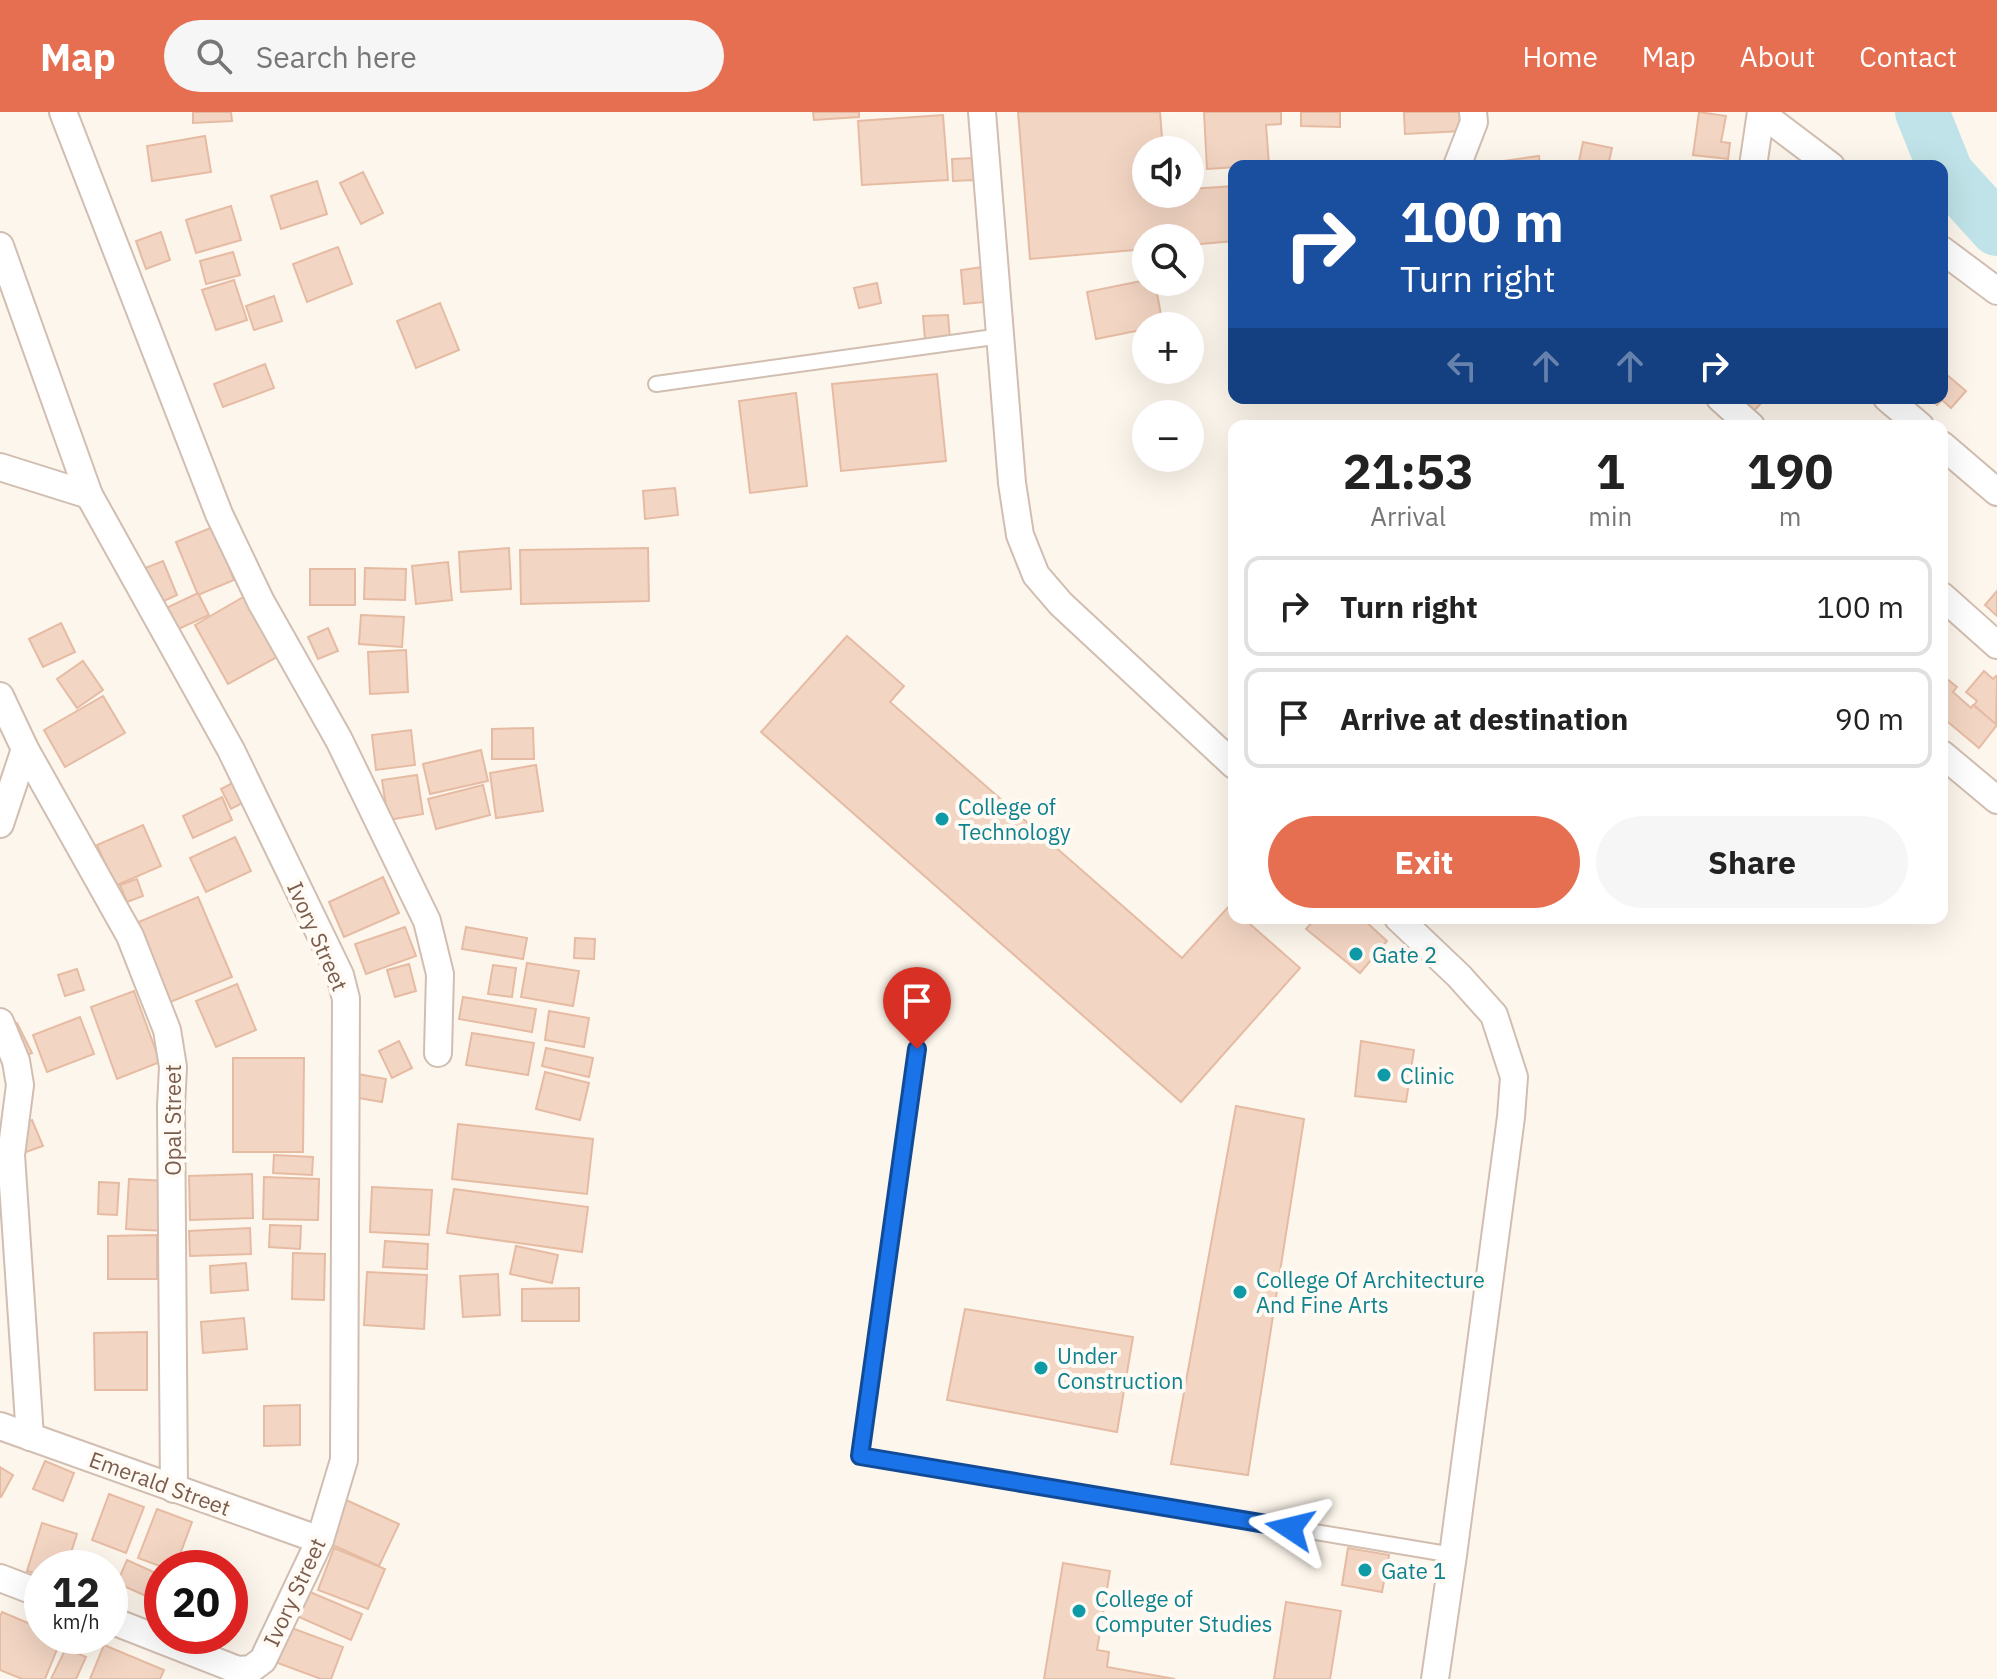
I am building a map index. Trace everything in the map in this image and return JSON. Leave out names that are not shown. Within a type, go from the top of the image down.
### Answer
[{"type":"street","points":[[63,112],[229,536],[261,602],[339,740],[427,921],[440,974],[438,1053]]},
{"type":"street","points":[[982,112],[1012,483],[1020,535],[1036,575],[1061,604],[1228,759]]},
{"type":"street","points":[[1459,160],[1474,122],[1473,112]]},
{"type":"street","points":[[1754,160],[1761,112],[1823,160]]},
{"type":"street","name":"Ivory Street","points":[[0,246],[89,495],[231,750],[340,975],[346,999],[344,1460],[320,1540],[263,1660],[251,1669],[238,1670],[128,1627]]},
{"type":"street","points":[[1948,254],[1997,291]]},
{"type":"street","points":[[1726,404],[1744,420]]},
{"type":"street","points":[[1894,404],[1913,420]]},
{"type":"street","points":[[1948,450],[1997,492]]},
{"type":"street","points":[[0,467],[89,495]]},
{"type":"street","points":[[1948,601],[1997,645]]},
{"type":"street","name":"Opal Street","points":[[0,696],[25,749],[130,936],[167,1030],[173,1067],[174,1489]]},
{"type":"street","points":[[0,824],[25,749]]},
{"type":"street","points":[[1948,759],[1997,800]]},
{"type":"street","points":[[1404,924],[1459,976],[1494,1015],[1514,1077],[1435,1679]]},
{"type":"street","points":[[0,1022],[16,1061],[20,1085],[11,1155],[30,1437]]},
{"type":"street","name":"Emerald Street","points":[[0,1426],[320,1540]]},
{"type":"street","points":[[0,1578],[24,1587]]},
{"type":"lane","points":[[656,384],[1001,336]]},
{"type":"lane","points":[[917,1049],[860,1456],[1453,1555]]},
{"type":"building","points":[[193,112],[231,112],[232,121],[193,123]]},
{"type":"building","points":[[813,112],[859,112],[859,117],[814,120]]},
{"type":"building","points":[[1018,112],[1160,112],[1162,136],[1132,136],[1132,208],[1204,208],[1204,188],[1228,186],[1228,242],[1204,244],[1204,224],[1132,224],[1132,250],[1030,259]]},
{"type":"building","points":[[1204,112],[1281,112],[1281,124],[1266,125],[1269,160],[1228,160],[1228,168],[1207,169]]},
{"type":"building","points":[[1301,112],[1340,112],[1340,127],[1301,126]]},
{"type":"building","points":[[1404,112],[1461,112],[1462,131],[1405,134]]},
{"type":"building","points":[[1699,112],[1726,116],[1721,142],[1730,143],[1728,159],[1693,155]]},
{"type":"building","points":[[943,115],[948,180],[862,185],[858,121]]},
{"type":"building","points":[[205,136],[211,172],[152,181],[147,146]]},
{"type":"building","points":[[1583,142],[1612,148],[1609,160],[1579,160]]},
{"type":"building","points":[[1539,156],[1539,160],[1510,160]]},
{"type":"building","points":[[974,158],[975,180],[953,181],[952,159]]},
{"type":"building","points":[[363,172],[383,213],[361,224],[340,183]]},
{"type":"building","points":[[317,181],[327,214],[281,229],[271,196]]},
{"type":"building","points":[[231,206],[241,240],[196,253],[186,220]]},
{"type":"building","points":[[161,232],[170,260],[146,269],[136,241]]},
{"type":"building","points":[[338,247],[352,284],[307,302],[293,264]]},
{"type":"building","points":[[233,252],[240,275],[206,284],[200,261]]},
{"type":"building","points":[[990,266],[994,301],[964,304],[961,270]]},
{"type":"building","points":[[234,280],[247,320],[216,330],[202,290]]},
{"type":"building","points":[[877,283],[881,303],[859,308],[854,288]]},
{"type":"building","points":[[1132,283],[1132,296],[1158,296],[1160,312],[1132,312],[1132,332],[1096,339],[1087,292]]},
{"type":"building","points":[[274,296],[282,321],[254,330],[246,306]]},
{"type":"building","points":[[440,303],[459,350],[416,368],[397,321]]},
{"type":"building","points":[[948,315],[950,339],[925,340],[923,316]]},
{"type":"building","points":[[265,364],[274,388],[223,407],[214,384]]},
{"type":"building","points":[[937,374],[946,461],[841,471],[832,384]]},
{"type":"building","points":[[1948,376],[1966,391],[1951,408],[1946,404]]},
{"type":"building","points":[[796,393],[807,486],[750,493],[739,401]]},
{"type":"building","points":[[1736,404],[1760,404],[1749,416]]},
{"type":"building","points":[[675,488],[678,515],[645,519],[643,491]]},
{"type":"building","points":[[213,527],[234,580],[198,595],[176,542]]},
{"type":"building","points":[[509,548],[511,589],[461,592],[459,552]]},
{"type":"building","points":[[648,548],[649,601],[521,604],[520,550]]},
{"type":"building","points":[[163,561],[177,595],[155,605],[140,570]]},
{"type":"building","points":[[448,562],[452,600],[416,604],[412,566]]},
{"type":"building","points":[[365,568],[406,569],[405,600],[364,599]]},
{"type":"building","points":[[310,569],[355,569],[355,605],[310,605]]},
{"type":"building","points":[[1997,591],[1997,616],[1985,605]]},
{"type":"building","points":[[198,593],[209,615],[170,633],[160,611]]},
{"type":"building","points":[[250,593],[284,653],[228,684],[195,625]]},
{"type":"building","points":[[361,615],[404,617],[402,647],[359,644]]},
{"type":"building","points":[[61,623],[75,652],[43,667],[29,639]]},
{"type":"building","points":[[328,628],[338,651],[318,659],[308,637]]},
{"type":"building","name":"College of Technology","points":[[847,636],[904,686],[890,702],[1182,958],[1228,907],[1228,924],[1250,924],[1300,968],[1181,1102],[761,732]]},
{"type":"building","points":[[406,650],[408,692],[370,694],[368,652]]},
{"type":"building","points":[[83,661],[103,690],[77,708],[57,679]]},
{"type":"building","points":[[1984,671],[1993,679],[1997,677],[1996,725],[1974,705],[1977,701],[1966,692]]},
{"type":"building","points":[[1948,680],[1957,687],[1953,692],[1997,725],[1979,748],[1948,722]]},
{"type":"building","points":[[103,696],[125,733],[65,767],[44,730]]},
{"type":"building","points":[[533,728],[534,759],[492,759],[492,729]]},
{"type":"building","points":[[411,730],[415,765],[376,770],[372,735]]},
{"type":"building","points":[[481,750],[488,781],[430,794],[423,764]]},
{"type":"building","points":[[536,765],[543,811],[496,818],[490,773]]},
{"type":"building","points":[[417,775],[423,814],[388,820],[382,780]]},
{"type":"building","points":[[240,779],[250,799],[231,809],[221,789]]},
{"type":"building","points":[[483,785],[490,815],[436,829],[428,799]]},
{"type":"building","points":[[222,797],[232,820],[193,838],[183,816]]},
{"type":"building","points":[[143,825],[161,866],[115,886],[97,845]]},
{"type":"building","points":[[235,837],[251,871],[206,892],[190,858]]},
{"type":"building","points":[[383,877],[399,913],[344,937],[329,902]]},
{"type":"building","points":[[137,879],[143,896],[127,902],[120,885]]},
{"type":"building","points":[[198,897],[232,977],[163,1005],[129,926]]},
{"type":"building","name":"Gate 2","points":[[1311,924],[1369,924],[1387,941],[1360,973],[1306,929]]},
{"type":"building","points":[[405,927],[416,956],[366,974],[355,944]]},
{"type":"building","points":[[466,927],[527,938],[523,959],[462,949]]},
{"type":"building","points":[[575,938],[595,939],[594,959],[574,958]]},
{"type":"building","points":[[527,963],[579,971],[573,1006],[521,997]]},
{"type":"building","points":[[409,964],[416,991],[395,997],[387,970]]},
{"type":"building","points":[[493,965],[516,968],[512,997],[488,994]]},
{"type":"building","points":[[77,969],[84,990],[65,996],[58,975]]},
{"type":"building","points":[[237,984],[256,1030],[216,1047],[196,1001]]},
{"type":"building","points":[[134,991],[160,1062],[117,1079],[91,1007]]},
{"type":"building","points":[[463,997],[536,1009],[532,1032],[459,1019]]},
{"type":"building","points":[[549,1011],[589,1018],[584,1047],[545,1040]]},
{"type":"building","points":[[80,1017],[94,1054],[47,1072],[33,1035]]},
{"type":"building","points":[[17,1023],[32,1053],[14,1061],[0,1031]]},
{"type":"building","points":[[472,1033],[534,1043],[528,1075],[466,1065]]},
{"type":"building","points":[[399,1041],[412,1068],[392,1078],[379,1051]]},
{"type":"building","name":"Clinic","points":[[1361,1041],[1414,1050],[1406,1102],[1355,1096]]},
{"type":"building","points":[[546,1048],[593,1058],[589,1077],[542,1066]]},
{"type":"building","points":[[233,1058],[304,1058],[303,1152],[233,1152]]},
{"type":"building","points":[[545,1072],[589,1083],[580,1120],[536,1109]]},
{"type":"building","points":[[352,1073],[386,1079],[382,1102],[347,1096]]},
{"type":"building","name":"College Of Architecture And Fine Arts","points":[[1236,1106],[1304,1119],[1248,1475],[1171,1464]]},
{"type":"building","points":[[32,1120],[43,1146],[26,1152],[16,1127]]},
{"type":"building","points":[[458,1124],[593,1139],[587,1194],[452,1179]]},
{"type":"building","points":[[274,1155],[313,1157],[312,1175],[273,1173]]},
{"type":"building","points":[[252,1174],[253,1218],[190,1220],[189,1176]]},
{"type":"building","points":[[264,1177],[319,1179],[318,1220],[263,1219]]},
{"type":"building","points":[[129,1179],[168,1181],[165,1231],[126,1229]]},
{"type":"building","points":[[99,1182],[119,1183],[117,1215],[98,1214]]},
{"type":"building","points":[[372,1187],[432,1190],[429,1235],[370,1232]]},
{"type":"building","points":[[454,1189],[588,1207],[582,1252],[447,1233]]},
{"type":"building","points":[[270,1225],[301,1226],[300,1249],[269,1247]]},
{"type":"building","points":[[250,1228],[251,1254],[190,1256],[189,1231]]},
{"type":"building","points":[[157,1235],[157,1279],[108,1279],[108,1236]]},
{"type":"building","points":[[385,1241],[428,1244],[427,1269],[383,1267]]},
{"type":"building","points":[[516,1246],[558,1255],[552,1283],[510,1274]]},
{"type":"building","points":[[293,1253],[325,1254],[324,1300],[292,1299]]},
{"type":"building","points":[[246,1263],[248,1290],[211,1293],[210,1266]]},
{"type":"building","points":[[367,1272],[427,1275],[424,1329],[364,1325]]},
{"type":"building","points":[[498,1274],[500,1315],[463,1317],[460,1276]]},
{"type":"building","points":[[579,1288],[579,1321],[522,1321],[522,1289]]},
{"type":"building","name":"Under Construction","points":[[965,1309],[1133,1337],[1117,1432],[947,1400]]},
{"type":"building","points":[[244,1318],[247,1349],[203,1353],[201,1322]]},
{"type":"building","points":[[147,1332],[147,1390],[95,1390],[94,1333]]},
{"type":"building","points":[[300,1405],[300,1445],[264,1446],[264,1406]]},
{"type":"building","points":[[45,1461],[74,1473],[63,1501],[33,1489]]},
{"type":"building","points":[[0,1467],[13,1475],[1,1497],[0,1497]]},
{"type":"building","points":[[109,1494],[144,1507],[127,1550],[118,1550],[92,1540]]},
{"type":"building","points":[[346,1500],[399,1524],[379,1566],[326,1542]]},
{"type":"building","points":[[157,1509],[192,1522],[182,1550],[144,1550],[144,1560],[138,1558]]},
{"type":"building","points":[[42,1523],[77,1534],[72,1550],[34,1550]]},
{"type":"building","points":[[334,1548],[385,1569],[368,1609],[318,1590]]},
{"type":"building","name":"Gate 1","points":[[1348,1548],[1389,1555],[1382,1592],[1342,1585]]},
{"type":"building","points":[[128,1560],[144,1568],[144,1595],[128,1588]]},
{"type":"building","name":"College of Computer Studies","points":[[1063,1563],[1110,1571],[1097,1650],[1109,1652],[1107,1667],[1175,1679],[1044,1679]]},
{"type":"building","points":[[310,1592],[362,1614],[351,1640],[299,1617]]},
{"type":"building","name":"College of Computer Studies","points":[[1286,1602],[1341,1611],[1330,1679],[1274,1679]]},
{"type":"building","points":[[2,1612],[24,1621],[24,1654],[55,1654],[45,1679],[22,1679],[0,1670]]},
{"type":"building","points":[[289,1627],[343,1647],[331,1679],[321,1679],[275,1662]]},
{"type":"building","points":[[63,1654],[86,1657],[76,1679],[51,1679]]},
{"type":"building","points":[[100,1654],[126,1654],[164,1670],[160,1679],[90,1679]]},
{"type":"waterway","points":[[1922,112],[1941,160]]},
{"type":"waterway","points":[[1948,175],[1997,229]]},
{"type":"place","name":"College of Technology","points":[[942,819]]},
{"type":"place","name":"Gate 2","points":[[1356,954]]},
{"type":"place","name":"Clinic","points":[[1384,1075]]},
{"type":"place","name":"College Of Architecture And Fine Arts","points":[[1240,1292]]},
{"type":"place","name":"Under Construction","points":[[1041,1368]]},
{"type":"place","name":"Gate 1","points":[[1365,1570]]},
{"type":"place","name":"College of Computer Studies","points":[[1079,1611]]},
{"type":"route","points":[[917,1049],[860,1456],[1290,1528]]}]
